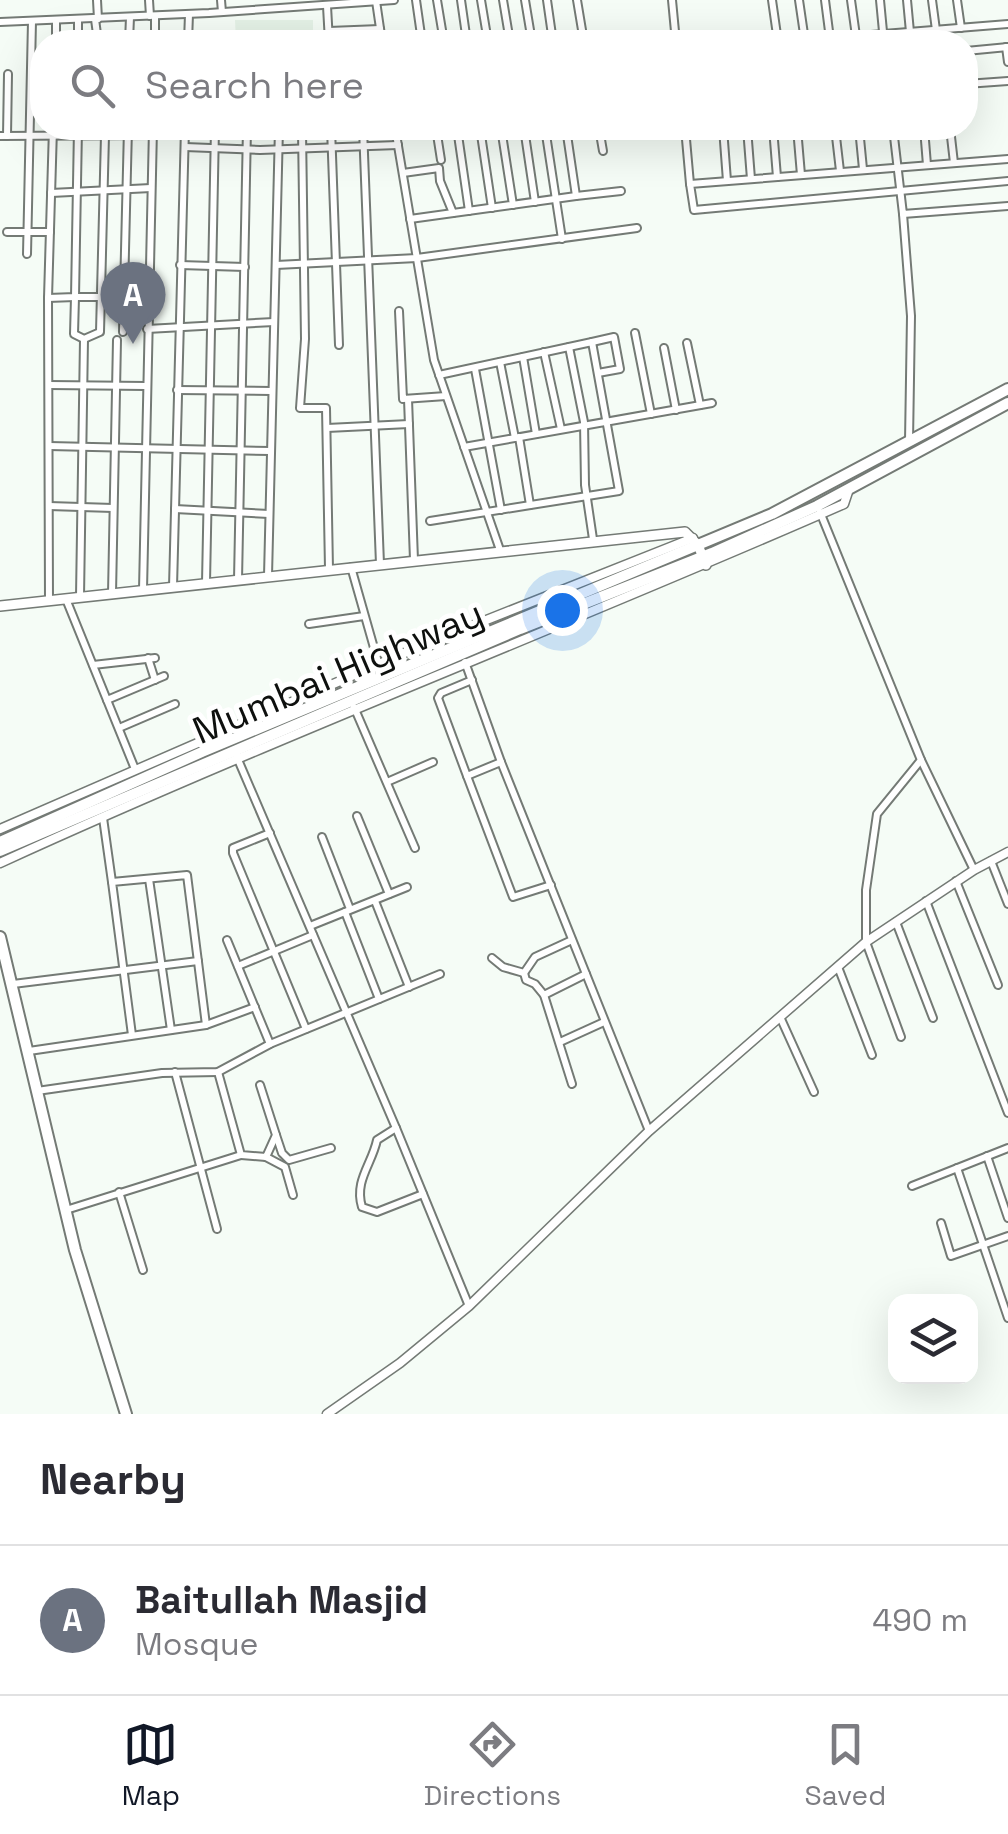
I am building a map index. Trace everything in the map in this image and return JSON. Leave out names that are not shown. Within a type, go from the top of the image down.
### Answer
[{"type":"main road","points":[[700,551],[718,536],[772,514],[1008,389]]},
{"type":"main road","points":[[700,551],[819,510],[849,489],[1008,403]]},
{"type":"main road","points":[[0,606],[594,539],[685,532],[700,551]]},
{"type":"main road","name":"Mumbai Highway","points":[[0,842],[379,670],[676,554],[700,551]]},
{"type":"main road","name":"Mumbai Highway","points":[[0,851],[88,819],[353,706],[462,653],[700,551]]},
{"type":"main road","points":[[0,937],[84,1284],[126,1414]]},
{"type":"street","points":[[97,0],[97,30]]},
{"type":"street","points":[[149,0],[154,30]]},
{"type":"street","points":[[221,0],[222,12]]},
{"type":"street","points":[[265,10],[266,0]]},
{"type":"street","points":[[0,22],[394,0]]},
{"type":"street","points":[[416,0],[420,30]]},
{"type":"street","points":[[437,0],[442,30]]},
{"type":"street","points":[[461,0],[465,30]]},
{"type":"street","points":[[481,0],[486,30]]},
{"type":"street","points":[[503,0],[508,30]]},
{"type":"street","points":[[525,0],[530,30]]},
{"type":"street","points":[[547,0],[551,30]]},
{"type":"street","points":[[576,0],[582,30]]},
{"type":"street","points":[[672,0],[675,30]]},
{"type":"street","points":[[772,0],[778,30]]},
{"type":"street","points":[[800,0],[804,30]]},
{"type":"street","points":[[826,0],[829,30]]},
{"type":"street","points":[[851,0],[855,30]]},
{"type":"street","points":[[880,0],[883,30]]},
{"type":"street","points":[[907,0],[910,30]]},
{"type":"street","points":[[932,0],[936,30],[1008,24]]},
{"type":"street","points":[[957,0],[961,28]]},
{"type":"street","points":[[358,30],[380,29],[376,1]]},
{"type":"street","points":[[328,6],[329,30]]},
{"type":"street","points":[[188,30],[189,14]]},
{"type":"street","points":[[130,17],[130,30]]},
{"type":"street","points":[[56,20],[56,30]]},
{"type":"street","points":[[78,20],[78,30]]},
{"type":"street","points":[[32,21],[32,30]]},
{"type":"street","points":[[978,50],[1007,47],[1008,62]]},
{"type":"street","points":[[8,74],[3,136],[30,136],[27,254]]},
{"type":"street","points":[[978,83],[1008,80]]},
{"type":"street","points":[[48,601],[48,298],[53,140]]},
{"type":"street","points":[[78,140],[74,334],[84,339]]},
{"type":"street","points":[[84,339],[100,332],[105,140]]},
{"type":"street","points":[[123,332],[128,140]]},
{"type":"street","points":[[143,590],[153,140]]},
{"type":"street","points":[[173,587],[184,140]]},
{"type":"street","points":[[206,583],[215,140]]},
{"type":"street","points":[[238,580],[246,140]]},
{"type":"street","points":[[268,576],[279,140]]},
{"type":"street","points":[[302,140],[305,340],[300,408],[326,408],[329,569]]},
{"type":"street","points":[[332,140],[339,345]]},
{"type":"street","points":[[363,140],[380,564]]},
{"type":"street","points":[[397,140],[439,374],[500,550]]},
{"type":"street","points":[[438,140],[441,160]]},
{"type":"street","points":[[459,140],[469,211]]},
{"type":"street","points":[[482,140],[492,208]]},
{"type":"street","points":[[503,140],[512,205]]},
{"type":"street","points":[[526,140],[535,202]]},
{"type":"street","points":[[547,140],[562,239]]},
{"type":"street","points":[[568,140],[576,196]]},
{"type":"street","points":[[601,140],[603,151]]},
{"type":"street","points":[[686,140],[694,210],[1008,181]]},
{"type":"street","points":[[724,140],[727,181]]},
{"type":"street","points":[[748,140],[751,179]]},
{"type":"street","points":[[773,140],[777,177]]},
{"type":"street","points":[[798,140],[801,175]]},
{"type":"street","points":[[836,140],[840,171]]},
{"type":"street","points":[[860,140],[864,170]]},
{"type":"street","points":[[894,140],[911,316],[909,441]]},
{"type":"street","points":[[925,140],[927,165]]},
{"type":"street","points":[[951,140],[954,163]]},
{"type":"street","points":[[184,147],[279,150],[398,144]]},
{"type":"street","points":[[690,184],[1008,159]]},
{"type":"street","points":[[403,173],[439,168],[440,182],[453,213]]},
{"type":"street","points":[[52,192],[151,188]]},
{"type":"street","points":[[410,219],[621,191]]},
{"type":"street","points":[[903,214],[1008,206]]},
{"type":"street","points":[[276,265],[417,258],[637,228]]},
{"type":"street","points":[[6,232],[50,232]]},
{"type":"street","points":[[180,265],[245,267]]},
{"type":"street","points":[[48,298],[148,296]]},
{"type":"street","points":[[399,311],[403,399],[446,396]]},
{"type":"street","points":[[147,329],[274,322]]},
{"type":"street","points":[[634,332],[651,414]]},
{"type":"street","points":[[439,374],[614,338],[620,369],[598,373]]},
{"type":"street","points":[[80,598],[84,339]]},
{"type":"street","points":[[112,594],[116,340]]},
{"type":"street","points":[[430,520],[619,491],[592,342]]},
{"type":"street","points":[[687,343],[700,406]]},
{"type":"street","points":[[570,347],[594,539]]},
{"type":"street","points":[[664,348],[676,410]]},
{"type":"street","points":[[544,352],[561,430]]},
{"type":"street","points":[[522,357],[536,434]]},
{"type":"street","points":[[500,362],[530,505]]},
{"type":"street","points":[[475,369],[501,510]]},
{"type":"street","points":[[49,385],[146,386]]},
{"type":"street","points":[[177,390],[271,391]]},
{"type":"street","points":[[408,399],[414,560]]},
{"type":"street","points":[[464,446],[712,404]]},
{"type":"street","points":[[327,428],[409,424]]},
{"type":"street","points":[[49,446],[270,451]]},
{"type":"street","points":[[49,506],[112,508]]},
{"type":"street","points":[[175,509],[269,514]]},
{"type":"street","points":[[819,510],[921,760],[974,870]]},
{"type":"street","points":[[415,848],[353,706],[466,665],[700,551]]},
{"type":"street","points":[[0,828],[379,670],[700,551]]},
{"type":"street","points":[[351,567],[379,670]]},
{"type":"street","points":[[66,599],[135,769]]},
{"type":"street","points":[[309,624],[364,616]]},
{"type":"street","points":[[462,653],[649,1131]]},
{"type":"street","points":[[93,665],[151,658],[155,680]]},
{"type":"street","points":[[108,700],[164,676]]},
{"type":"street","points":[[472,680],[440,693],[438,698],[513,897],[550,885]]},
{"type":"street","points":[[119,728],[175,704]]},
{"type":"street","points":[[0,863],[88,819],[102,818],[236,754],[469,1306]]},
{"type":"street","points":[[901,1037],[866,942],[866,890],[877,814],[921,760]]},
{"type":"street","points":[[387,782],[432,762]]},
{"type":"street","points":[[467,776],[502,762]]},
{"type":"street","points":[[357,816],[389,894]]},
{"type":"street","points":[[102,818],[132,1036]]},
{"type":"street","points":[[270,833],[233,848],[233,853],[306,1029]]},
{"type":"street","points":[[322,836],[379,999]]},
{"type":"street","points":[[327,1414],[400,1363],[469,1306],[649,1131],[866,942],[956,881],[1008,852]]},
{"type":"street","points":[[991,861],[1008,904]]},
{"type":"street","points":[[112,882],[187,875],[206,1025]]},
{"type":"street","points":[[149,878],[172,1030]]},
{"type":"street","points":[[956,881],[998,985]]},
{"type":"street","points":[[238,966],[348,910],[408,887]]},
{"type":"street","points":[[375,901],[409,987]]},
{"type":"street","points":[[926,901],[1008,1113]]},
{"type":"street","points":[[896,922],[934,1018]]},
{"type":"street","points":[[228,940],[270,1044]]},
{"type":"street","points":[[524,973],[535,957],[572,940]]},
{"type":"street","points":[[492,958],[503,967],[524,973]]},
{"type":"street","points":[[13,984],[198,962]]},
{"type":"street","points":[[838,968],[872,1055]]},
{"type":"street","points":[[524,973],[526,980],[544,994],[572,1084]]},
{"type":"street","points":[[37,1092],[175,1072],[218,1072],[270,1044],[440,974]]},
{"type":"street","points":[[544,994],[586,974]]},
{"type":"street","points":[[29,1051],[206,1025],[255,1007]]},
{"type":"street","points":[[781,1018],[814,1092]]},
{"type":"street","points":[[559,1042],[604,1022]]},
{"type":"street","points":[[175,1072],[217,1228]]},
{"type":"street","points":[[218,1072],[242,1154]]},
{"type":"street","points":[[260,1085],[282,1153],[289,1160],[332,1148]]},
{"type":"street","points":[[396,1128],[377,1140],[361,1179],[362,1206],[377,1212],[423,1194]]},
{"type":"street","points":[[266,1157],[276,1135]]},
{"type":"street","points":[[912,1186],[1008,1148]]},
{"type":"street","points":[[66,1210],[242,1154],[266,1157],[285,1167],[293,1195]]},
{"type":"street","points":[[987,1156],[1008,1218]]},
{"type":"street","points":[[957,1168],[1008,1318]]},
{"type":"street","points":[[119,1192],[143,1270]]},
{"type":"street","points":[[940,1223],[951,1256],[1008,1236]]},
{"type":"shaded area","points":[[235,20],[313,20],[313,30],[235,30]]},
{"type":"place","name":"Baitullah Masjid","points":[[133,344]]}]
